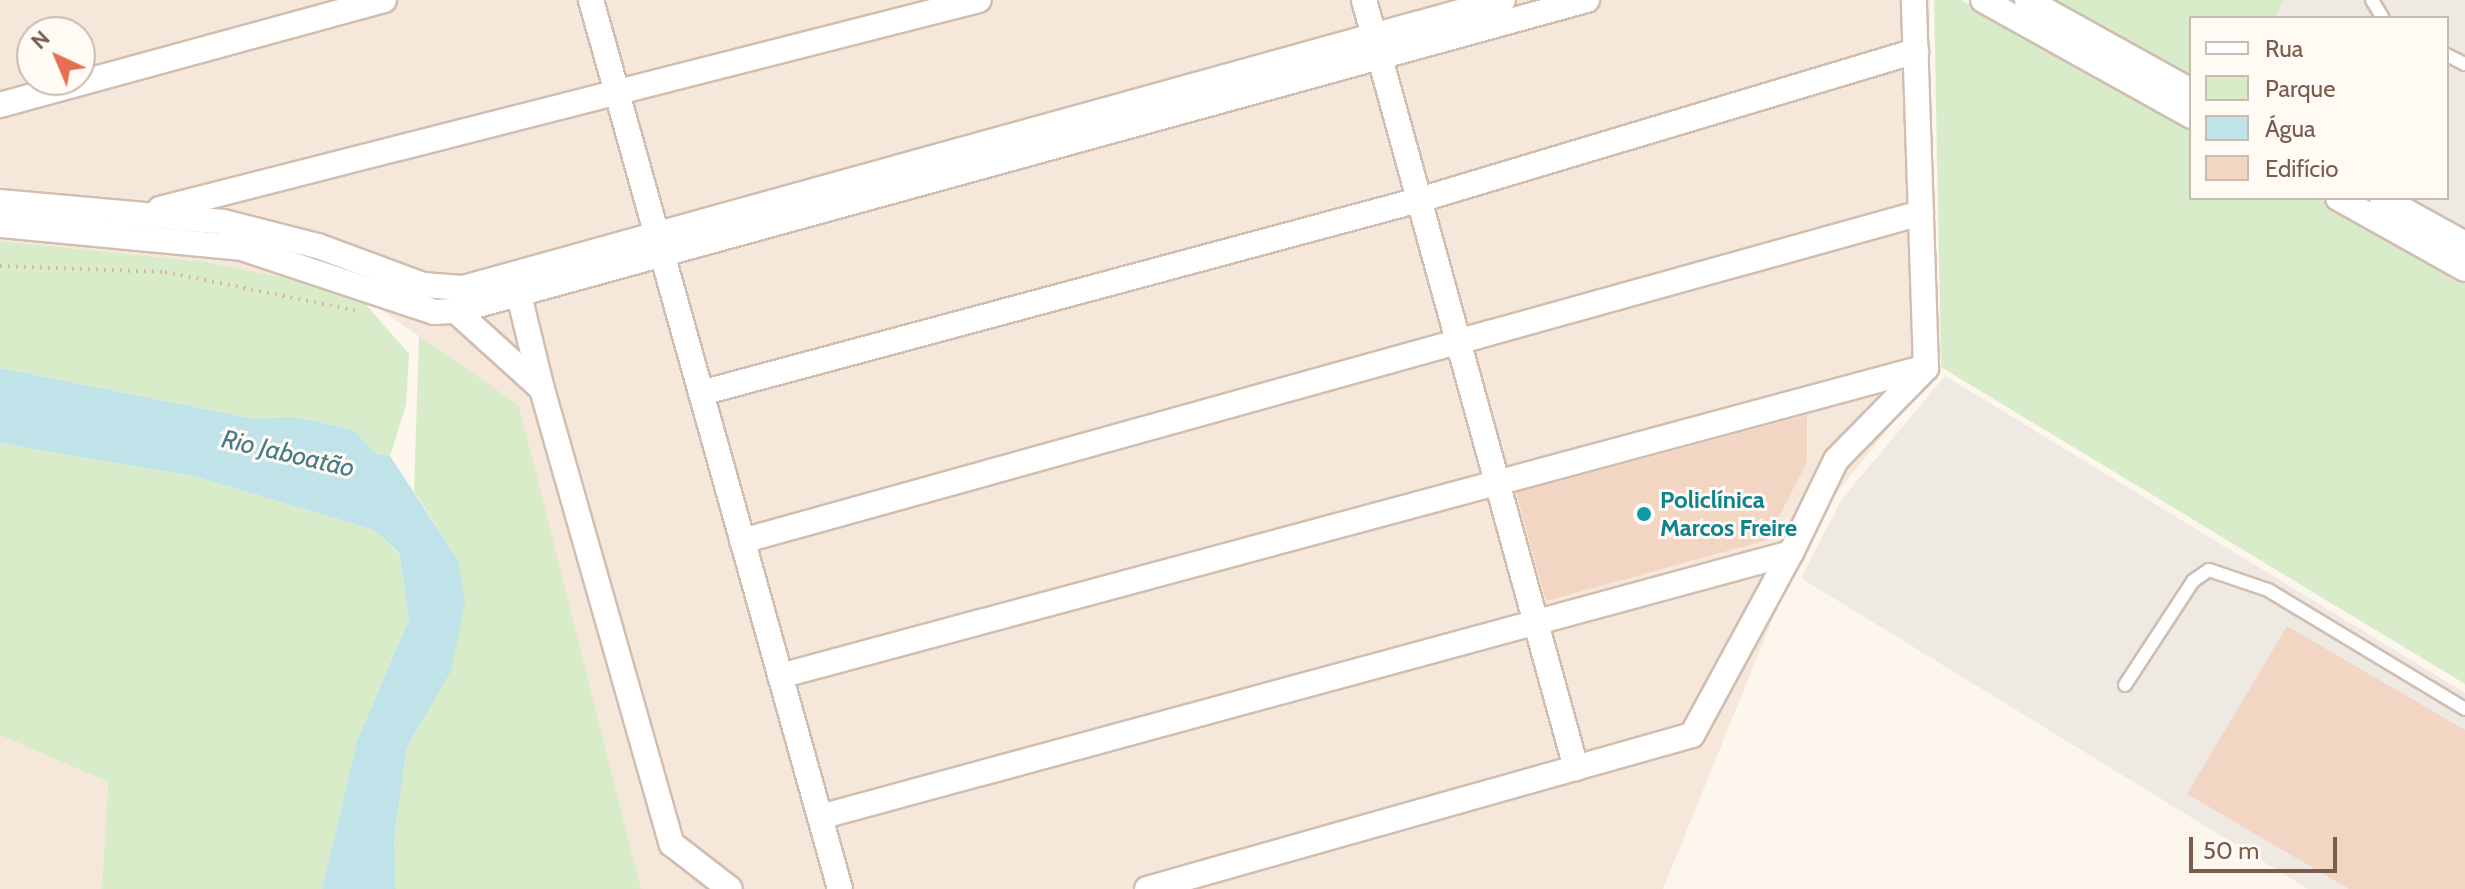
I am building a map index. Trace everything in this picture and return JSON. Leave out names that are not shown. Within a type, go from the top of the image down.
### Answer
[{"type":"street","points":[[0,105],[384,0]]},
{"type":"street","points":[[591,0],[840,889]]},
{"type":"street","points":[[142,214],[619,96],[979,0]]},
{"type":"street","points":[[1364,0],[1576,768]]},
{"type":"street","points":[[0,225],[242,248],[434,312],[456,311],[663,256],[1376,45],[1503,0]]},
{"type":"street","points":[[0,202],[223,222],[318,246],[441,289],[1376,45],[1587,0]]},
{"type":"street","points":[[1147,889],[1692,735],[1791,553],[1836,460],[1926,368],[1914,0]]},
{"type":"street","points":[[1983,0],[2189,115]]},
{"type":"street","points":[[2027,0],[2189,90]]},
{"type":"street","points":[[701,393],[1419,200],[1916,51]]},
{"type":"street","points":[[2342,200],[2465,269]]},
{"type":"street","points":[[2386,200],[2465,244]]},
{"type":"street","points":[[742,541],[1921,213]]},
{"type":"street","points":[[519,295],[542,389],[672,844],[730,889]]},
{"type":"street","points":[[456,311],[542,389]]},
{"type":"street","points":[[780,676],[1926,368]]},
{"type":"street","points":[[820,817],[1537,627],[1791,553]]},
{"type":"lane","points":[[2125,685],[2193,581],[2209,570],[2268,590],[2465,709]]},
{"type":"path","points":[[0,266],[165,272],[373,313]]},
{"type":"shaded area","points":[[0,0],[1930,0],[1926,157],[1935,370],[1835,495],[1784,591],[1663,889],[641,889],[519,405],[355,292],[207,262],[0,241]]},
{"type":"shaded area","points":[[2284,0],[2465,0],[2465,230],[2412,200],[2449,200],[2449,16],[2276,16]]},
{"type":"shaded area","points":[[1945,376],[2465,693],[2465,889],[2308,889],[1801,578],[1842,499]]},
{"type":"shaded area","points":[[0,735],[108,782],[102,889],[0,889]]},
{"type":"green space","points":[[1934,0],[1961,0],[2189,126],[2189,200],[2322,200],[2465,279],[2465,684],[1941,367]]},
{"type":"green space","points":[[2051,0],[2284,0],[2276,16],[2189,16],[2189,76]]},
{"type":"green space","points":[[0,241],[207,262],[355,292],[409,354],[406,405],[390,456],[375,453],[353,430],[297,417],[250,418],[0,368]]},
{"type":"green space","points":[[419,336],[519,405],[641,889],[396,889],[394,838],[407,747],[427,713],[458,560],[414,491]]},
{"type":"green space","points":[[0,443],[197,477],[374,530],[399,554],[409,619],[357,741],[322,889],[102,889],[108,782],[0,735]]},
{"type":"water","name":"Rio Jaboatão","points":[[0,368],[250,418],[296,417],[353,430],[375,453],[390,456],[458,560],[465,604],[451,671],[407,747],[394,838],[396,889],[322,889],[357,741],[409,619],[399,553],[374,530],[197,477],[0,443]]},
{"type":"building","name":"Policlínica Marcos Freire","points":[[1807,415],[1807,462],[1767,540],[1546,601],[1516,493]]},
{"type":"building","points":[[2287,626],[2465,730],[2465,889],[2349,889],[2187,794]]},
{"type":"place","name":"Policlínica Marcos Freire","points":[[1644,514]]}]
